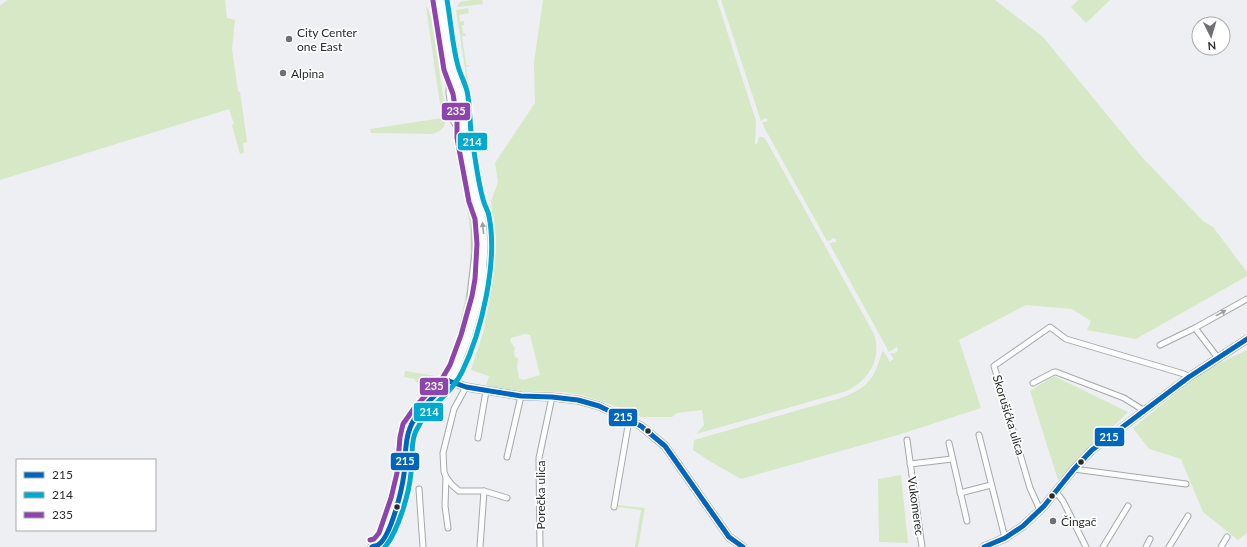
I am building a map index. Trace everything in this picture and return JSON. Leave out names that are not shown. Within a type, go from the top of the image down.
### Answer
[{"type":"street","points":[[376,546],[385,536],[401,491],[407,438],[410,426],[420,412],[449,381],[456,368],[468,337],[479,298],[482,280],[484,244],[482,217],[476,201],[464,137],[454,120],[450,93],[451,68],[440,0]]},
{"type":"street","points":[[1160,344],[1195,328],[1247,299]]},
{"type":"street","name":"Skorušićka ulica","points":[[1040,510],[1030,488],[994,366],[1050,327],[1066,339],[1184,374],[1189,377]]},
{"type":"street","points":[[1195,328],[1218,358]]},
{"type":"street","points":[[984,547],[1005,538],[1023,526],[1040,510],[1092,450],[1143,410],[1189,377],[1247,339]]},
{"type":"street","points":[[1033,383],[1056,372],[1124,398],[1143,410]]},
{"type":"street","points":[[449,381],[466,387],[486,391],[520,396],[552,397],[578,400],[599,406],[631,420],[665,446],[729,537],[743,547]]},
{"type":"street","points":[[448,528],[445,506],[446,476],[443,464],[443,453],[454,409],[466,387]]},
{"type":"street","points":[[478,438],[486,391]]},
{"type":"street","points":[[508,457],[520,396]]},
{"type":"street","name":"Porečka ulica","points":[[540,547],[539,458],[552,397]]},
{"type":"street","points":[[614,507],[628,426],[631,420]]},
{"type":"street","points":[[979,435],[1005,538]]},
{"type":"street","name":"Vukomerec","points":[[907,440],[922,547]]},
{"type":"street","points":[[949,443],[967,522]]},
{"type":"street","name":"Vukomerec","points":[[910,464],[952,459]]},
{"type":"street","points":[[1074,469],[1186,484]]},
{"type":"street","points":[[446,476],[452,485],[459,490],[484,491],[507,498]]},
{"type":"street","points":[[960,493],[991,485]]},
{"type":"street","points":[[419,489],[422,547]]},
{"type":"street","points":[[480,547],[484,491]]},
{"type":"street","points":[[1056,492],[1064,501],[1086,547]]},
{"type":"street","points":[[1103,547],[1128,506]]},
{"type":"street","points":[[1169,547],[1188,516]]},
{"type":"street","points":[[1221,547],[1227,537]]},
{"type":"street","points":[[1146,547],[1150,539]]},
{"type":"green space","points":[[8,0],[225,0],[227,18],[235,20],[232,49],[247,141],[246,143],[243,143],[244,153],[240,154],[232,125],[234,124],[229,109],[0,180],[0,5]]},
{"type":"green space","points":[[482,0],[483,4],[457,7],[460,2]]},
{"type":"green space","points":[[543,0],[717,0],[756,121],[755,144],[757,144],[759,137],[763,137],[766,140],[874,334],[876,343],[875,360],[872,368],[862,381],[847,391],[696,434],[704,425],[702,410],[677,413],[672,417],[641,417],[618,407],[582,395],[564,392],[521,391],[486,386],[489,376],[471,370],[483,333],[490,295],[494,259],[494,228],[491,201],[498,182],[495,163],[535,103],[534,62]],"holes":[[[525,334],[530,335],[540,375],[523,380],[519,378],[517,367],[518,358],[515,357],[515,348],[510,341],[511,338]]]},
{"type":"green space","points":[[721,0],[995,0],[1043,37],[1141,156],[1203,221],[1213,227],[1247,272],[1247,276],[1136,339],[1087,330],[1091,321],[1072,309],[1026,305],[959,340],[981,408],[898,435],[741,479],[693,450],[694,440],[841,398],[857,391],[868,382],[876,370],[883,351],[889,362],[894,359],[890,353],[893,354],[898,351],[897,347],[889,352],[829,243],[836,242],[836,239],[832,238],[831,240],[827,241],[765,129],[762,122],[766,122],[768,120],[765,118],[761,121]]},
{"type":"green space","points":[[1078,0],[1110,0],[1086,23],[1071,7]]},
{"type":"green space","points":[[426,7],[431,17],[446,115],[443,128],[432,134],[371,133],[370,129],[442,118]]},
{"type":"green space","points":[[468,8],[469,13],[459,15],[460,22],[464,21],[464,25],[462,25],[463,33],[465,33],[466,36],[462,36],[466,65],[471,65],[466,67],[471,101],[456,10]]},
{"type":"green space","points":[[474,152],[477,153],[485,192],[490,231],[490,258],[486,301],[480,328],[471,360],[465,371],[463,371],[479,321],[485,286],[487,250],[485,213]]},
{"type":"green space","points":[[458,154],[472,222],[473,247],[470,283],[462,324],[457,342],[453,347],[465,301],[470,252],[469,221],[457,158]]},
{"type":"green space","points":[[1247,350],[1247,533],[1238,540],[1203,512],[1181,459],[1149,449],[1133,428],[1203,371]]},
{"type":"green space","points":[[405,371],[436,376],[437,381],[435,389],[430,390],[430,388],[433,388],[434,381],[427,379],[424,383],[416,382],[415,379],[404,377]]},
{"type":"green space","points":[[1054,376],[1128,412],[1058,480],[1030,391]]},
{"type":"green space","points":[[901,475],[908,543],[879,542],[878,479]]},
{"type":"green space","points":[[617,505],[645,508],[638,547],[635,547],[641,510],[618,507]]},
{"type":"transit line","name":"214","points":[[385,547],[390,540],[398,522],[410,482],[413,439],[421,421],[452,388],[462,372],[476,337],[482,316],[490,274],[491,234],[489,216],[478,179],[468,98],[456,58],[447,0]]},
{"type":"transit line","name":"235","points":[[370,540],[374,539],[379,533],[391,498],[397,473],[400,437],[403,424],[415,407],[443,377],[450,365],[461,335],[472,296],[475,279],[477,244],[475,219],[469,202],[457,138],[457,119],[453,94],[444,70],[433,1]]},
{"type":"transit line","name":"215","points":[[984,547],[1005,538],[1023,526],[1044,506],[1074,469],[1092,450],[1189,377],[1247,339]]},
{"type":"transit line","name":"215","points":[[449,381],[466,387],[521,396],[578,400],[599,406],[641,426],[665,446],[729,537],[743,547]]},
{"type":"transit line","name":"215","points":[[372,547],[378,545],[383,540],[395,512],[404,474],[408,433],[413,421],[422,409],[449,381]]},
{"type":"place","name":"City Center one East","points":[[289,39]]},
{"type":"place","name":"Alpina","points":[[283,73]]},
{"type":"place","name":"Čingač","points":[[1053,521]]}]
